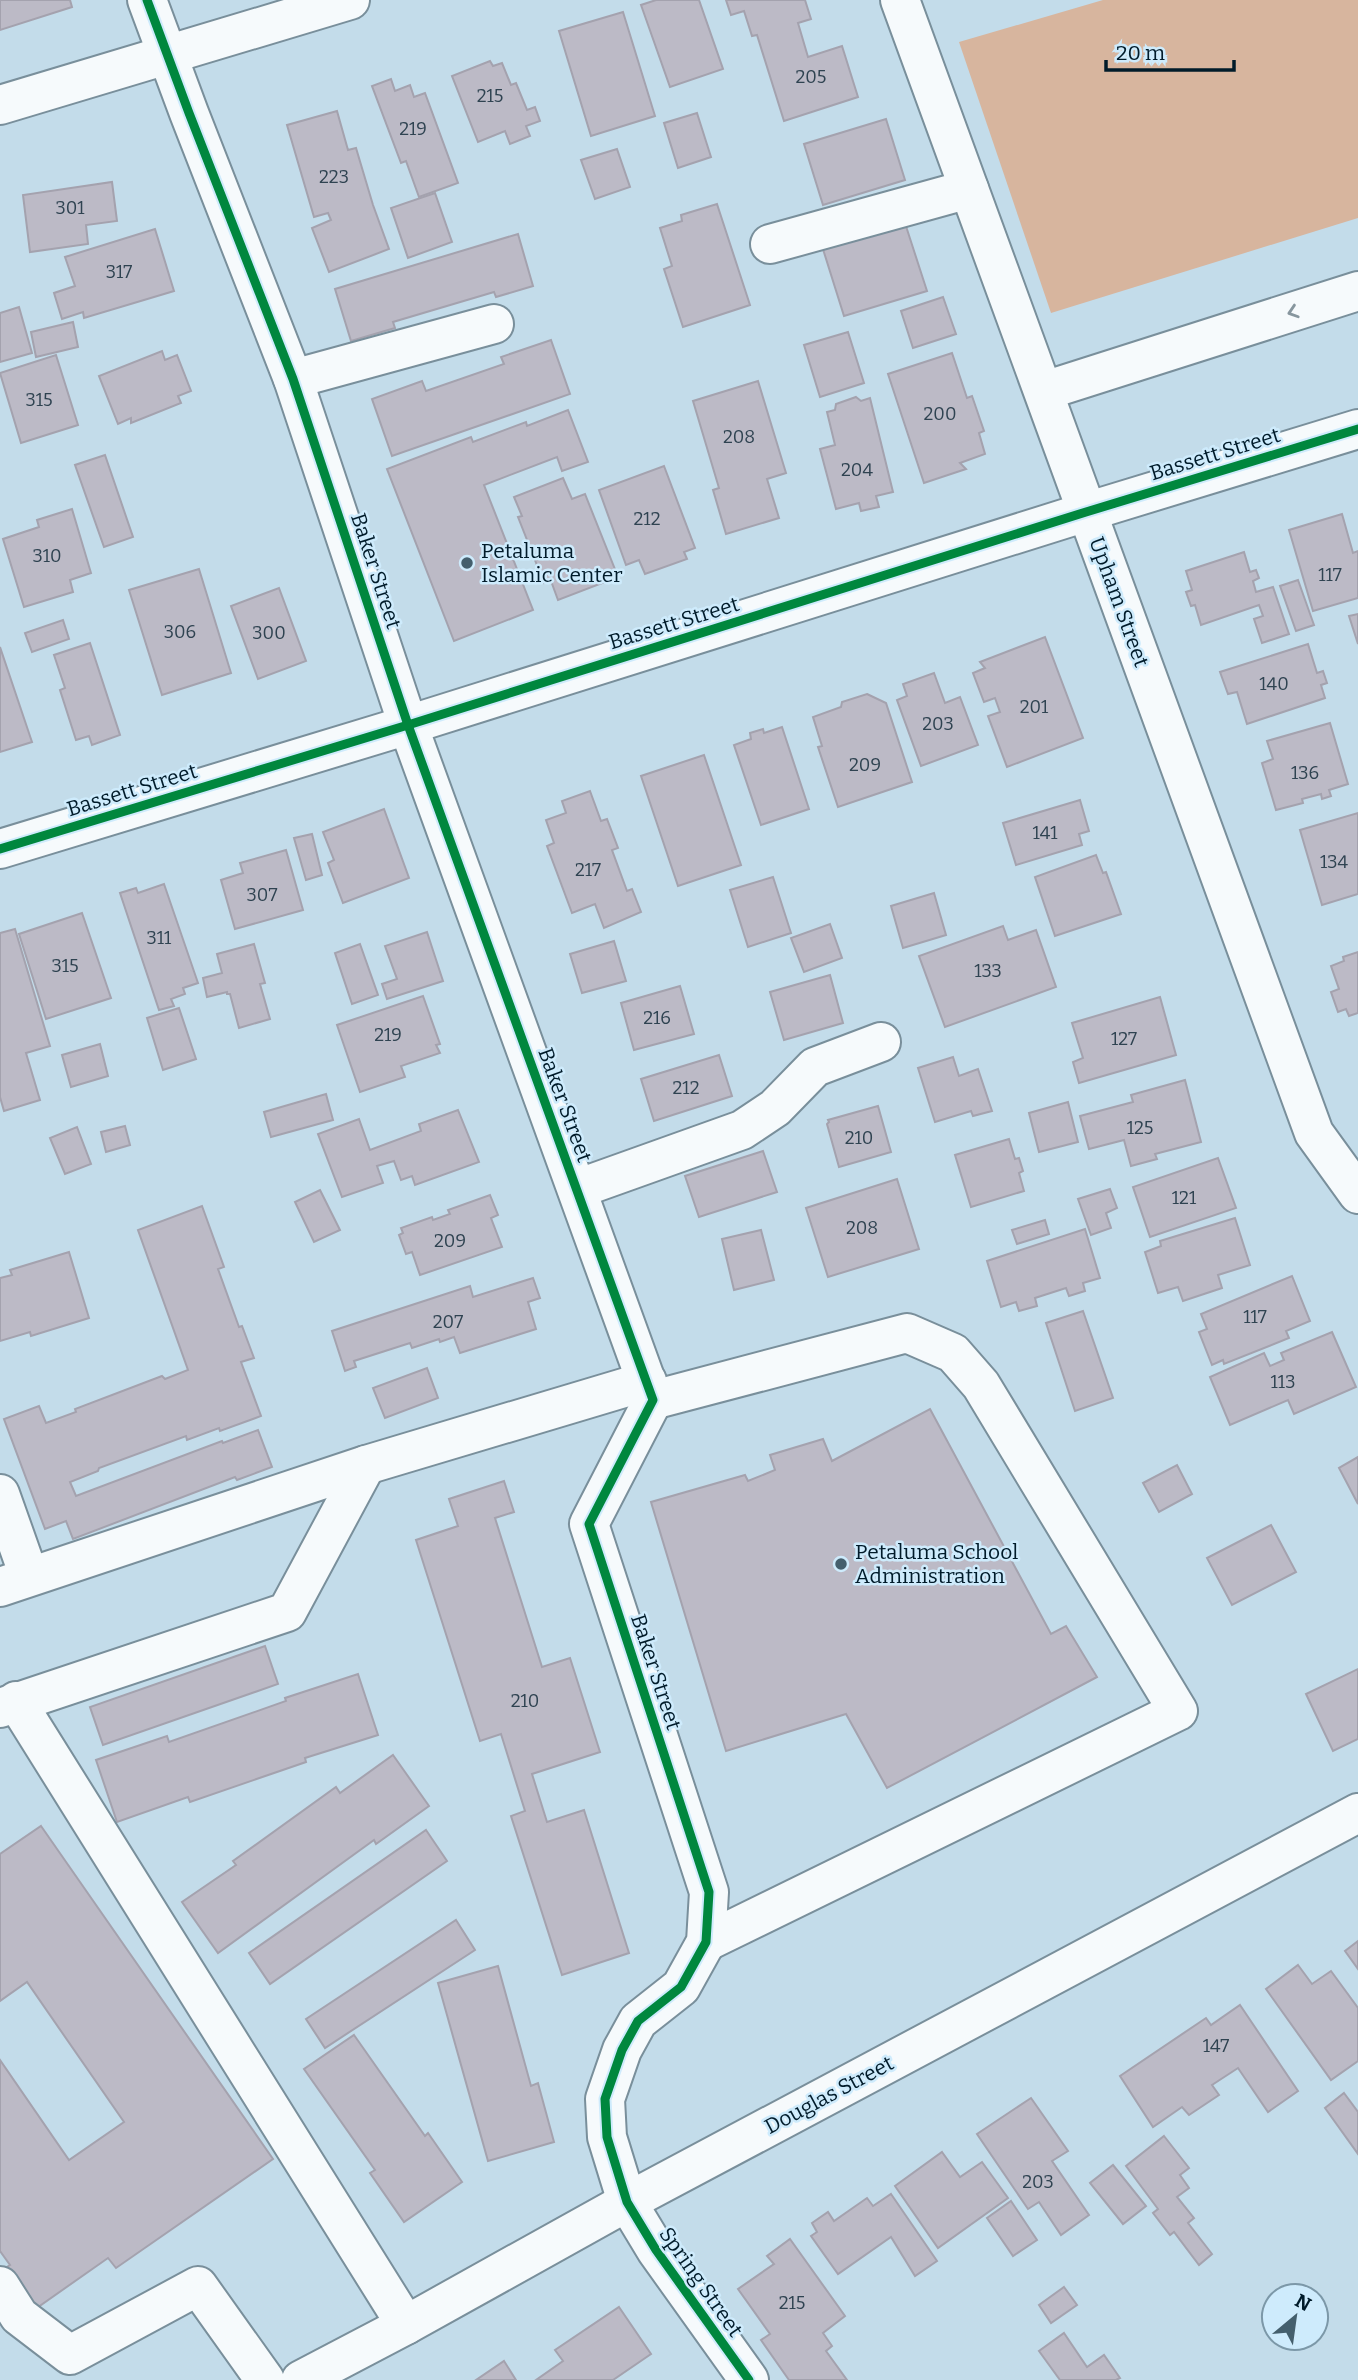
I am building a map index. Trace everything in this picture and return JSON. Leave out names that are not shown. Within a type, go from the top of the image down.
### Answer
[{"type":"street","name":"Baker Street","points":[[147,0],[293,379],[408,725],[650,1391],[589,1524],[709,1892],[706,1942],[681,1987],[638,2021],[622,2050],[605,2099],[607,2137],[627,2202]]},
{"type":"street","points":[[0,105],[350,0]]},
{"type":"street","name":"Upham Street","points":[[900,0],[1314,1133],[1358,1194]]},
{"type":"street","points":[[770,244],[969,188]]},
{"type":"street","points":[[1044,391],[1358,291]]},
{"type":"street","points":[[293,379],[494,324]]},
{"type":"street","name":"Bassett Street","points":[[0,849],[1358,429]]},
{"type":"street","points":[[577,1189],[742,1130],[775,1108],[815,1067],[881,1042]]},
{"type":"street","points":[[0,1494],[15,1582],[366,1465],[650,1391],[907,1334],[953,1353],[981,1385],[1178,1711],[706,1942]]},
{"type":"street","points":[[366,1465],[287,1612],[8,1704],[406,2325]]},
{"type":"street","name":"Douglas Street","points":[[301,2380],[627,2202],[1358,1813]]},
{"type":"street","name":"Spring Street","points":[[627,2202],[656,2250],[749,2380]]},
{"type":"street","points":[[0,2286],[19,2316],[70,2354],[198,2286],[265,2380]]},
{"type":"shaded area","points":[[1103,0],[1358,0],[1358,218],[1051,313],[959,42]]},
{"type":"building","points":[[0,0],[70,0],[72,7],[0,30]]},
{"type":"building","points":[[656,0],[699,0],[723,69],[670,87],[641,5]]},
{"type":"building","points":[[726,0],[805,0],[811,19],[798,23],[808,57],[842,46],[858,97],[784,121],[757,35],[752,36],[744,11],[731,15]]},
{"type":"building","points":[[623,12],[655,116],[591,136],[559,31]]},
{"type":"building","points":[[490,61],[493,66],[502,63],[511,85],[516,83],[527,110],[535,107],[540,121],[526,126],[530,136],[510,144],[505,131],[478,142],[452,76]]},
{"type":"building","points":[[391,79],[395,91],[410,85],[414,97],[425,93],[458,183],[419,197],[406,161],[401,163],[372,86]]},
{"type":"building","points":[[337,111],[348,150],[356,148],[389,249],[329,272],[312,228],[331,220],[328,213],[314,217],[287,125]]},
{"type":"building","points":[[697,113],[711,157],[678,168],[664,123]]},
{"type":"building","points":[[886,119],[905,180],[823,205],[804,144]]},
{"type":"building","points":[[617,149],[630,187],[595,199],[581,160]]},
{"type":"building","points":[[112,182],[117,221],[86,225],[88,244],[30,252],[23,195]]},
{"type":"building","points":[[435,193],[452,242],[408,258],[391,208]]},
{"type":"building","points":[[717,204],[750,305],[683,327],[664,269],[672,266],[660,228],[682,221],[681,215]]},
{"type":"building","points":[[904,220],[927,291],[844,316],[822,246]]},
{"type":"building","points":[[155,229],[174,291],[84,318],[83,312],[62,319],[54,293],[75,286],[65,257]]},
{"type":"building","points":[[518,234],[533,286],[496,297],[494,292],[393,322],[395,328],[351,341],[335,289]]},
{"type":"building","points":[[943,297],[956,334],[913,348],[901,311]]},
{"type":"building","points":[[19,307],[32,353],[0,362],[0,313]]},
{"type":"building","points":[[73,322],[78,347],[36,357],[31,332]]},
{"type":"building","points":[[848,332],[864,383],[820,397],[804,345]]},
{"type":"building","points":[[551,340],[570,394],[392,456],[372,399],[422,381],[426,391],[504,364],[501,357]]},
{"type":"building","points":[[162,351],[165,360],[177,355],[191,391],[178,396],[181,403],[131,423],[131,418],[118,424],[99,376]]},
{"type":"building","points":[[952,353],[967,398],[972,396],[984,431],[979,433],[985,454],[960,463],[966,469],[924,483],[888,374]]},
{"type":"building","points":[[56,355],[78,425],[21,443],[0,373]]},
{"type":"building","points":[[758,381],[786,473],[767,479],[779,518],[726,534],[713,490],[719,488],[693,401]]},
{"type":"building","points":[[856,397],[861,401],[870,398],[893,492],[876,496],[879,507],[861,511],[859,503],[836,509],[820,449],[835,445],[827,412],[835,410],[836,404]]},
{"type":"building","points":[[568,410],[588,462],[562,471],[557,457],[484,485],[533,610],[454,641],[387,469],[471,437],[473,442]]},
{"type":"building","points":[[105,455],[133,537],[104,547],[75,465]]},
{"type":"building","points":[[664,466],[695,548],[684,552],[687,559],[645,574],[639,560],[626,565],[599,490]]},
{"type":"building","points":[[563,478],[572,499],[585,494],[618,577],[558,600],[551,581],[544,583],[518,517],[522,516],[514,497]]},
{"type":"building","points":[[72,509],[91,573],[70,580],[73,592],[24,607],[3,539],[39,527],[37,520]]},
{"type":"building","points":[[1342,514],[1353,553],[1358,551],[1358,598],[1313,611],[1289,530]]},
{"type":"building","points":[[1244,552],[1250,572],[1256,570],[1259,578],[1253,581],[1256,592],[1273,587],[1289,634],[1262,643],[1254,619],[1263,616],[1259,605],[1201,625],[1195,605],[1191,606],[1186,592],[1192,590],[1186,571]]},
{"type":"building","points":[[199,569],[231,673],[162,695],[129,590]]},
{"type":"building","points":[[1298,580],[1314,625],[1296,631],[1280,586]]},
{"type":"building","points":[[279,588],[306,661],[258,679],[231,606]]},
{"type":"building","points":[[1358,614],[1358,644],[1349,616]]},
{"type":"building","points":[[63,620],[69,639],[32,652],[25,633]]},
{"type":"building","points":[[1045,637],[1083,738],[1007,767],[988,716],[1000,712],[995,698],[984,702],[973,673],[985,668],[980,662]]},
{"type":"building","points":[[90,643],[120,735],[92,745],[89,736],[76,740],[60,690],[65,688],[54,655]]},
{"type":"building","points":[[1308,644],[1317,673],[1323,671],[1327,683],[1321,685],[1325,698],[1247,724],[1237,692],[1228,694],[1220,672]]},
{"type":"building","points":[[0,647],[32,742],[0,752]]},
{"type":"building","points":[[934,673],[945,703],[960,697],[978,745],[921,766],[897,700],[907,696],[903,684]]},
{"type":"building","points":[[867,694],[886,703],[912,782],[838,807],[818,747],[822,746],[813,717],[841,707],[842,702]]},
{"type":"building","points":[[1330,723],[1348,784],[1329,790],[1331,796],[1322,799],[1321,794],[1302,799],[1303,803],[1276,810],[1262,763],[1273,759],[1267,741]]},
{"type":"building","points":[[782,727],[809,809],[761,825],[734,745],[751,739],[750,733],[763,729],[764,733]]},
{"type":"building","points":[[704,755],[741,865],[678,886],[641,776]]},
{"type":"building","points":[[590,791],[601,821],[607,819],[618,848],[612,850],[627,891],[632,889],[641,912],[604,928],[595,904],[572,913],[547,846],[554,843],[546,820],[566,813],[562,801]]},
{"type":"building","points":[[1080,800],[1089,831],[1079,834],[1082,845],[1016,865],[1003,823]]},
{"type":"building","points":[[384,809],[409,878],[343,903],[328,863],[334,860],[323,832]]},
{"type":"building","points":[[1358,813],[1358,894],[1322,905],[1300,830]]},
{"type":"building","points":[[312,834],[322,875],[306,880],[294,838]]},
{"type":"building","points":[[286,850],[303,910],[235,929],[221,880],[243,873],[240,863]]},
{"type":"building","points":[[1096,855],[1103,873],[1106,872],[1121,914],[1055,936],[1035,877]]},
{"type":"building","points":[[773,877],[791,933],[748,947],[730,890]]},
{"type":"building","points":[[164,884],[198,983],[183,988],[185,994],[171,999],[174,1006],[159,1010],[120,893],[136,888],[138,893]]},
{"type":"building","points":[[934,893],[946,935],[903,948],[891,906]]},
{"type":"building","points":[[82,913],[111,998],[46,1019],[19,934]]},
{"type":"building","points":[[830,924],[842,958],[804,972],[791,938]]},
{"type":"building","points":[[1003,926],[1008,940],[1036,930],[1056,987],[945,1027],[919,956]]},
{"type":"building","points":[[15,929],[50,1046],[26,1053],[40,1100],[4,1111],[0,1097],[0,933]]},
{"type":"building","points":[[427,932],[443,981],[387,999],[382,984],[397,979],[385,946]]},
{"type":"building","points":[[614,941],[626,981],[582,993],[570,954]]},
{"type":"building","points":[[254,944],[265,983],[260,984],[270,1019],[239,1028],[230,994],[227,992],[207,997],[203,978],[222,973],[217,954]]},
{"type":"building","points":[[360,944],[378,995],[352,1004],[335,953]]},
{"type":"building","points":[[1358,952],[1358,1013],[1349,1016],[1346,1009],[1338,1012],[1331,992],[1339,989],[1331,966],[1344,961],[1343,957]]},
{"type":"building","points":[[830,975],[843,1023],[784,1040],[770,992]]},
{"type":"building","points":[[680,986],[694,1034],[634,1050],[621,1003]]},
{"type":"building","points":[[423,996],[440,1044],[436,1045],[440,1053],[401,1066],[405,1077],[360,1092],[337,1025]]},
{"type":"building","points":[[1160,997],[1176,1055],[1079,1083],[1073,1062],[1083,1058],[1072,1023]]},
{"type":"building","points":[[179,1008],[196,1059],[163,1070],[147,1018]]},
{"type":"building","points":[[100,1044],[108,1076],[71,1087],[62,1055]]},
{"type":"building","points":[[719,1055],[732,1096],[654,1121],[641,1079]]},
{"type":"building","points":[[953,1057],[959,1076],[978,1069],[992,1111],[973,1116],[971,1111],[935,1122],[918,1068]]},
{"type":"building","points":[[1185,1080],[1201,1142],[1155,1154],[1157,1159],[1131,1166],[1124,1140],[1089,1149],[1080,1116],[1133,1102],[1131,1095]]},
{"type":"building","points":[[326,1094],[333,1120],[271,1137],[264,1112]]},
{"type":"building","points":[[1068,1102],[1078,1142],[1039,1152],[1029,1113]]},
{"type":"building","points":[[878,1106],[891,1152],[839,1167],[828,1120]]},
{"type":"building","points":[[458,1110],[479,1162],[415,1185],[412,1176],[401,1180],[394,1161],[377,1166],[383,1183],[342,1197],[318,1134],[359,1119],[370,1150],[421,1131],[419,1124]]},
{"type":"building","points":[[125,1126],[130,1145],[106,1152],[101,1132]]},
{"type":"building","points":[[77,1127],[91,1164],[65,1174],[50,1138]]},
{"type":"building","points":[[1009,1139],[1015,1159],[1019,1158],[1023,1171],[1019,1173],[1024,1191],[971,1207],[955,1155]]},
{"type":"building","points":[[763,1151],[777,1192],[699,1217],[685,1176]]},
{"type":"building","points":[[1218,1158],[1236,1208],[1150,1237],[1133,1187]]},
{"type":"building","points":[[897,1179],[919,1249],[828,1277],[806,1208]]},
{"type":"building","points":[[1110,1189],[1117,1208],[1106,1213],[1111,1228],[1091,1235],[1078,1199]]},
{"type":"building","points":[[320,1190],[340,1230],[314,1242],[295,1202]]},
{"type":"building","points":[[490,1195],[498,1215],[491,1218],[502,1247],[420,1275],[412,1252],[406,1254],[399,1235],[403,1233],[401,1228],[450,1214],[448,1210]]},
{"type":"building","points":[[202,1206],[224,1267],[218,1269],[239,1327],[242,1326],[254,1358],[241,1362],[261,1416],[187,1440],[186,1436],[99,1468],[98,1471],[70,1482],[76,1496],[258,1430],[272,1467],[237,1480],[235,1477],[73,1539],[66,1521],[45,1529],[4,1419],[39,1406],[46,1423],[162,1376],[165,1379],[188,1370],[138,1230]]},
{"type":"building","points":[[1235,1218],[1250,1265],[1218,1275],[1222,1288],[1183,1301],[1178,1287],[1158,1293],[1145,1252],[1161,1246],[1160,1241]]},
{"type":"building","points":[[1045,1220],[1049,1234],[1017,1244],[1012,1230]]},
{"type":"building","points":[[1085,1229],[1100,1278],[1083,1283],[1085,1291],[1069,1296],[1066,1288],[1035,1298],[1037,1306],[1019,1311],[1016,1302],[1001,1307],[987,1261]]},
{"type":"building","points":[[761,1230],[774,1280],[734,1290],[722,1239]]},
{"type":"building","points":[[69,1252],[89,1318],[31,1336],[30,1332],[0,1341],[0,1278],[12,1275],[10,1270]]},
{"type":"building","points":[[1292,1276],[1310,1321],[1286,1331],[1289,1338],[1224,1364],[1223,1360],[1212,1365],[1199,1332],[1207,1329],[1201,1314]]},
{"type":"building","points":[[533,1278],[540,1298],[528,1302],[536,1329],[460,1353],[454,1337],[412,1348],[410,1343],[354,1361],[356,1367],[345,1371],[332,1331],[470,1286],[473,1297]]},
{"type":"building","points":[[1083,1311],[1113,1398],[1075,1411],[1046,1323]]},
{"type":"building","points":[[1332,1332],[1356,1387],[1294,1414],[1288,1400],[1230,1425],[1210,1377],[1264,1353],[1270,1366],[1284,1360],[1281,1353]]},
{"type":"building","points":[[427,1368],[438,1398],[385,1418],[373,1388]]},
{"type":"building","name":"Petaluma School Administration","points":[[930,1409],[1051,1634],[1066,1626],[1097,1677],[887,1788],[846,1714],[726,1751],[651,1502],[745,1475],[748,1481],[775,1470],[770,1455],[823,1439],[832,1461]]},
{"type":"building","points":[[1358,1457],[1358,1504],[1339,1468]]},
{"type":"building","points":[[1177,1465],[1192,1494],[1159,1512],[1143,1483]]},
{"type":"building","points":[[504,1481],[514,1512],[495,1518],[542,1667],[570,1658],[600,1752],[532,1774],[547,1822],[584,1810],[629,1953],[562,1975],[511,1816],[525,1811],[501,1734],[480,1741],[416,1540],[458,1526],[449,1499]]},
{"type":"building","points":[[1271,1525],[1296,1572],[1232,1605],[1207,1558]]},
{"type":"building","points":[[265,1646],[278,1684],[103,1745],[90,1707]]},
{"type":"building","points":[[1358,1669],[1358,1739],[1333,1751],[1306,1694]]},
{"type":"building","points":[[358,1674],[378,1735],[305,1758],[306,1762],[190,1802],[188,1797],[117,1822],[96,1760],[167,1736],[169,1742],[286,1701],[285,1698]]},
{"type":"building","points":[[393,1755],[429,1806],[376,1844],[374,1840],[218,1953],[182,1902],[236,1865],[233,1861],[336,1787],[340,1793]]},
{"type":"building","points":[[41,1826],[273,2159],[116,2268],[108,2258],[31,2312],[2,2270],[10,2265],[0,2251],[0,2060],[69,2160],[124,2122],[27,1982],[0,2001],[0,1854]]},
{"type":"building","points":[[426,1830],[447,1861],[270,1984],[249,1953]]},
{"type":"building","points":[[456,1920],[475,1950],[325,2048],[306,2019]]},
{"type":"building","points":[[1358,1941],[1358,1969],[1345,1951]]},
{"type":"building","points":[[1298,1965],[1312,1984],[1331,1971],[1358,2008],[1358,2061],[1331,2080],[1266,1989]]},
{"type":"building","points":[[498,1966],[531,2086],[538,2083],[554,2142],[488,2161],[438,1983]]},
{"type":"building","points":[[1240,2005],[1298,2091],[1268,2112],[1238,2068],[1212,2085],[1219,2095],[1189,2115],[1182,2107],[1153,2127],[1120,2076],[1206,2018],[1211,2025]]},
{"type":"building","points":[[354,2035],[425,2136],[428,2133],[462,2182],[404,2222],[370,2173],[375,2170],[304,2069]]},
{"type":"building","points":[[1344,2093],[1358,2112],[1358,2154],[1325,2108]]},
{"type":"building","points":[[1031,2098],[1068,2151],[1052,2161],[1089,2215],[1061,2235],[1039,2202],[1028,2209],[977,2134]]},
{"type":"building","points":[[1164,2136],[1189,2168],[1180,2175],[1189,2188],[1177,2197],[1194,2218],[1188,2223],[1212,2254],[1199,2265],[1174,2232],[1170,2235],[1153,2213],[1158,2209],[1126,2166]]},
{"type":"building","points":[[942,2152],[960,2177],[982,2162],[1008,2198],[938,2248],[895,2186]]},
{"type":"building","points":[[1113,2165],[1146,2206],[1123,2224],[1090,2183]]},
{"type":"building","points":[[891,2194],[937,2261],[915,2276],[891,2237],[838,2274],[811,2236],[817,2232],[812,2223],[828,2212],[834,2221],[867,2198],[873,2206]]},
{"type":"building","points":[[1011,2201],[1037,2240],[1013,2256],[987,2218]]},
{"type":"building","points":[[790,2239],[845,2316],[823,2333],[832,2346],[826,2351],[847,2380],[789,2380],[761,2340],[770,2334],[738,2289],[774,2264],[767,2256]]},
{"type":"building","points":[[1064,2287],[1077,2305],[1051,2323],[1039,2305]]},
{"type":"building","points":[[619,2307],[651,2354],[613,2380],[536,2380],[563,2361],[555,2350]]},
{"type":"building","points":[[1064,2333],[1087,2367],[1104,2355],[1120,2378],[1060,2380],[1039,2351]]},
{"type":"building","points":[[504,2361],[516,2380],[476,2380]]},
{"type":"cycle path","points":[[147,0],[293,379],[408,725],[653,1400],[589,1524],[709,1892],[706,1942],[681,1987],[638,2021],[622,2050],[605,2099],[607,2137],[627,2202],[656,2250],[749,2380]]},
{"type":"cycle path","points":[[0,849],[1358,429]]},
{"type":"place","name":"Petaluma Islamic Center","points":[[467,563]]},
{"type":"place","name":"Petaluma School Administration","points":[[841,1564]]}]
